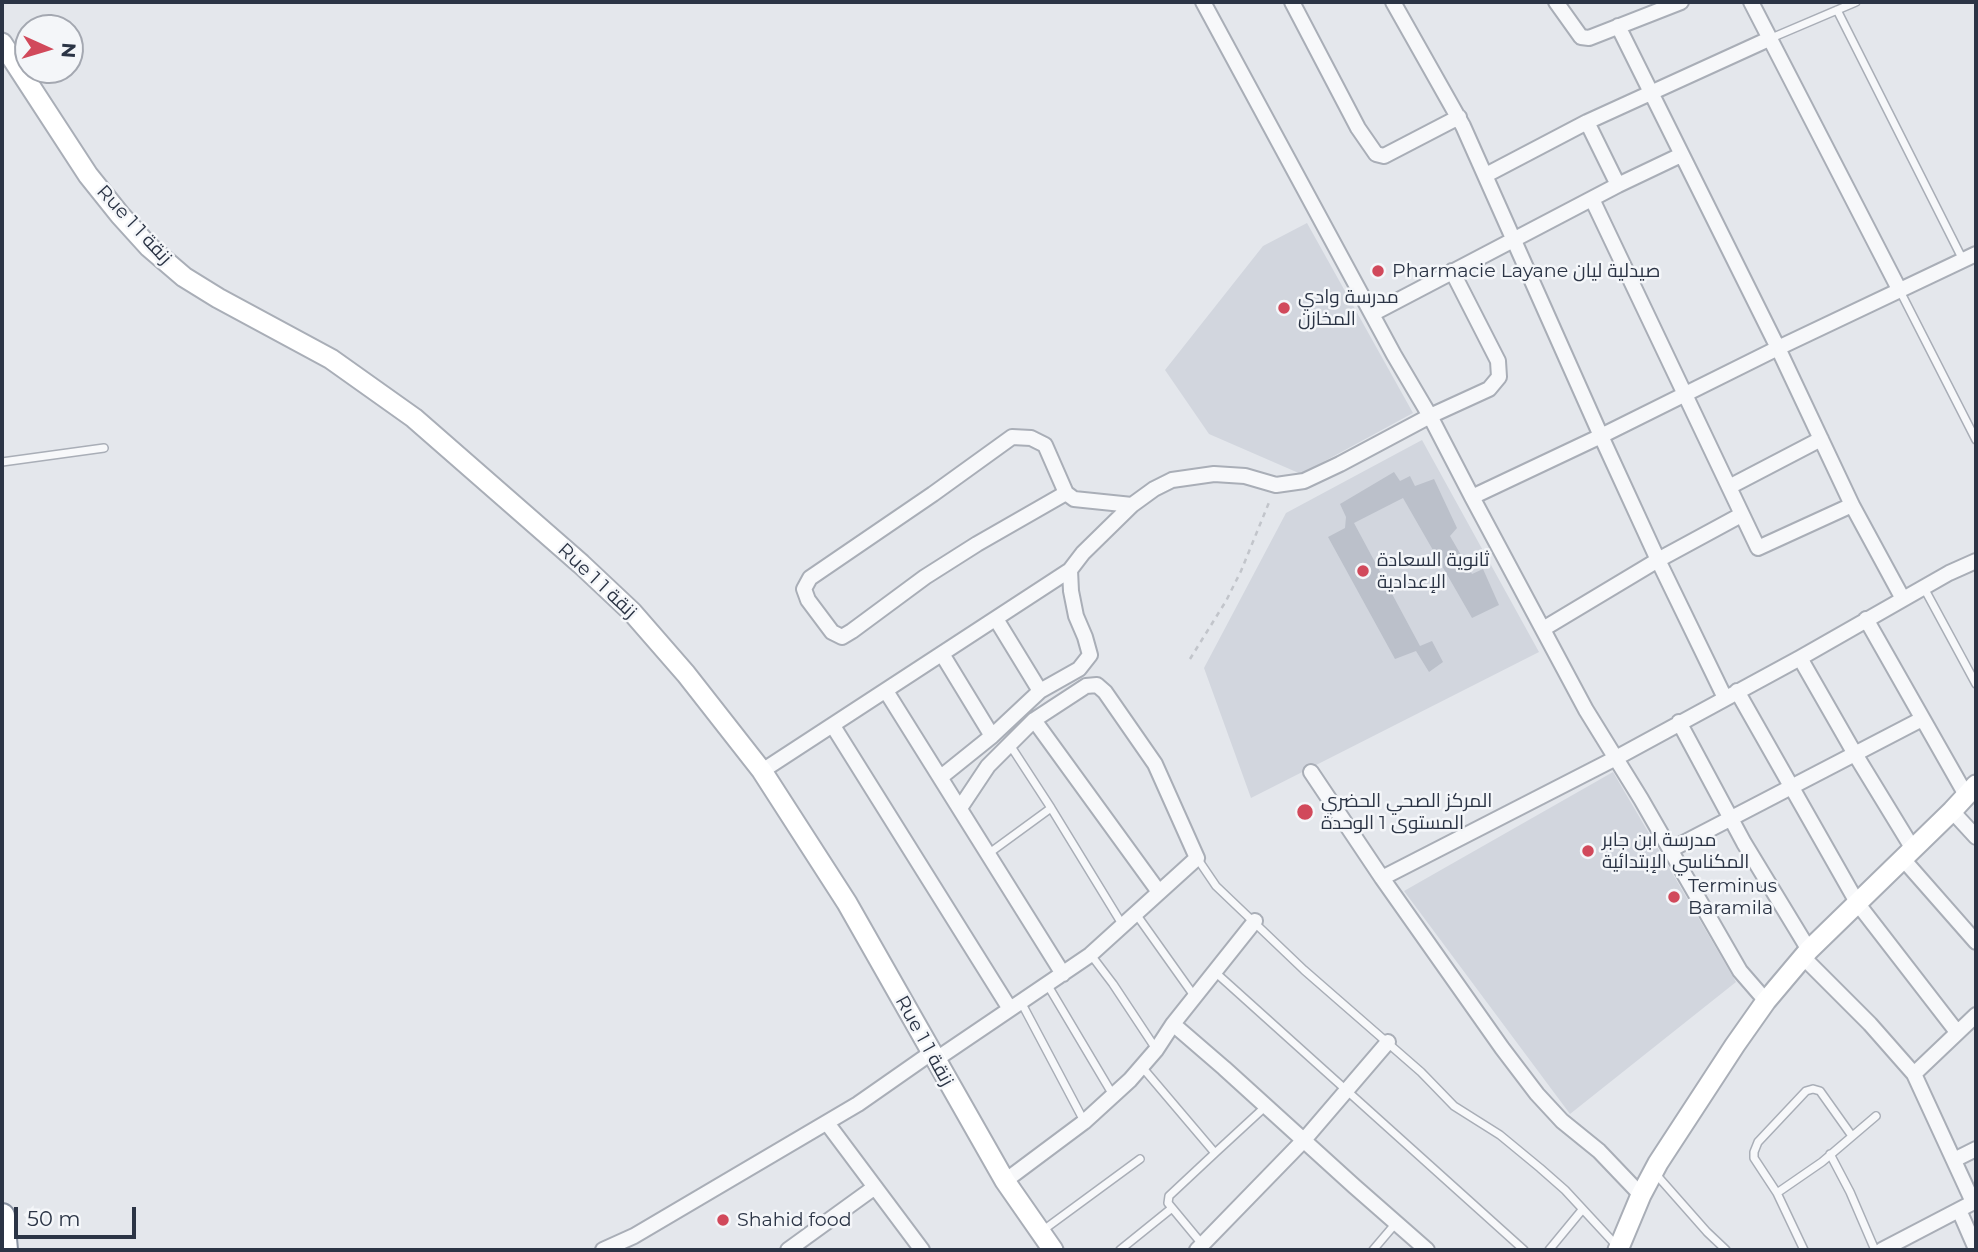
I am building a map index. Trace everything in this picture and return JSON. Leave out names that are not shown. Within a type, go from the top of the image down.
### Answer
[{"type":"highway","points":[[2,1216],[5,1250]]},
{"type":"street","points":[[1203,2],[1430,416],[1586,710],[1741,971],[1766,1001]]},
{"type":"street","points":[[1292,2],[1358,128],[1376,154],[1384,156],[1459,117]]},
{"type":"street","points":[[1393,2],[1459,117],[1658,560],[1731,694],[1791,788],[1858,904],[1958,1032]]},
{"type":"street","points":[[1556,2],[1581,37],[1589,38],[1681,2]]},
{"type":"street","points":[[1751,2],[1900,291]]},
{"type":"street","points":[[1618,26],[1778,348],[1852,505],[1903,599]]},
{"type":"street","points":[[1486,174],[1651,91],[1769,39]]},
{"type":"street","name":"Rue 1 زنقة 1","points":[[2,43],[88,175],[149,247],[184,277],[331,359],[414,418],[632,612],[686,674],[762,771],[846,903],[1005,1181],[1053,1250]]},
{"type":"street","points":[[1587,122],[1618,185]]},
{"type":"street","points":[[1372,314],[1618,185],[1681,155]]},
{"type":"street","points":[[1592,199],[1758,548],[1852,505]]},
{"type":"street","points":[[1472,497],[1970,257]]},
{"type":"street","points":[[762,771],[1070,570],[1132,505],[1154,489],[1172,480],[1214,474],[1245,476],[1276,485],[1304,481],[1489,389],[1499,377],[1498,361],[1452,271]]},
{"type":"street","points":[[1066,493],[935,570],[842,637],[832,632],[808,600],[804,589],[810,578],[1012,437],[1031,438],[1045,445],[1066,493],[1074,499],[1132,505]]},
{"type":"street","points":[[1729,487],[1821,439]]},
{"type":"street","points":[[1543,629],[1658,560],[1741,515]]},
{"type":"street","points":[[1382,878],[1616,758],[1800,658],[1923,587],[1975,564]]},
{"type":"street","points":[[941,777],[992,736],[1040,691],[1079,669],[1090,656],[1076,616],[1070,570]]},
{"type":"street","points":[[996,619],[1040,691]]},
{"type":"street","points":[[1618,1249],[1654,1172],[1734,1045],[1766,1001],[1806,953],[1971,790],[1922,719],[1866,619]]},
{"type":"street","points":[[942,654],[992,736]]},
{"type":"street","points":[[1800,658],[1908,854],[1976,942]]},
{"type":"street","points":[[603,1250],[634,1236],[858,1104],[1015,1006],[1090,955],[1197,858],[1156,764],[1105,692],[1097,685],[1086,685],[1034,720],[988,766],[960,808]]},
{"type":"street","points":[[886,691],[1063,974]]},
{"type":"street","points":[[1670,850],[1922,719]]},
{"type":"street","points":[[1034,720],[1159,892]]},
{"type":"street","points":[[1679,722],[1806,953],[1914,1074],[1975,1201],[1890,1248]]},
{"type":"street","points":[[833,726],[1015,1006]]},
{"type":"street","points":[[1311,772],[1382,878],[1537,1094],[1562,1121],[1599,1151],[1641,1195]]},
{"type":"street","points":[[1952,811],[1976,837]]},
{"type":"street","points":[[1005,1181],[1084,1122],[1141,1067],[1255,922]]},
{"type":"street","points":[[1914,1074],[1976,1015]]},
{"type":"street","points":[[1173,1024],[1427,1250]]},
{"type":"street","points":[[1199,1247],[1304,1140],[1388,1042]]},
{"type":"street","points":[[827,1122],[921,1250]]},
{"type":"street","points":[[1954,1160],[1976,1149]]},
{"type":"street","points":[[788,1250],[875,1188]]},
{"type":"street","points":[[1959,1210],[1976,1248]]},
{"type":"lane","points":[[1769,39],[1856,2]]},
{"type":"lane","points":[[1837,10],[1970,257]]},
{"type":"lane","points":[[1900,291],[1976,440]]},
{"type":"lane","points":[[2,462],[104,448]]},
{"type":"lane","points":[[1923,587],[1976,684]]},
{"type":"lane","points":[[1010,744],[1122,924]]},
{"type":"lane","points":[[988,853],[1051,808]]},
{"type":"lane","points":[[1197,858],[1216,886],[1304,970],[1388,1042],[1454,1106],[1506,1140],[1564,1191],[1618,1249]]},
{"type":"lane","points":[[1135,914],[1195,997]]},
{"type":"lane","points":[[1090,955],[1113,984],[1156,1050]]},
{"type":"lane","points":[[1215,972],[1524,1250]]},
{"type":"lane","points":[[1047,984],[1113,1096]]},
{"type":"lane","points":[[1015,1006],[1084,1122]]},
{"type":"lane","points":[[1141,1067],[1215,1153]]},
{"type":"lane","points":[[1804,1250],[1777,1193],[1754,1158],[1758,1142],[1806,1091],[1814,1089],[1820,1091],[1852,1136]]},
{"type":"lane","points":[[1199,1247],[1168,1203],[1169,1196],[1266,1106]]},
{"type":"lane","points":[[1777,1193],[1804,1175],[1876,1116]]},
{"type":"lane","points":[[1830,1154],[1875,1250]]},
{"type":"lane","points":[[1040,1232],[1140,1159]]},
{"type":"lane","points":[[1654,1172],[1726,1250]]},
{"type":"lane","points":[[1120,1250],[1172,1208]]},
{"type":"lane","points":[[1549,1250],[1582,1210]]},
{"type":"lane","points":[[1373,1250],[1396,1223]]},
{"type":"path","points":[[1190,659],[1241,571],[1276,485]]},
{"type":"shaded area","name":"مدرسة وادي المخازن","points":[[1307,223],[1413,413],[1301,474],[1209,434],[1165,370],[1263,246]]},
{"type":"shaded area","points":[[1422,440],[1539,652],[1251,798],[1204,668],[1286,513]]},
{"type":"shaded area","points":[[1613,772],[1736,982],[1570,1114],[1404,891]]},
{"type":"building","name":"ثانوية السعادة الإعدادية","points":[[1394,472],[1400,481],[1410,476],[1415,486],[1434,479],[1457,528],[1450,536],[1472,574],[1483,569],[1499,605],[1472,618],[1403,498],[1354,523],[1420,646],[1432,641],[1443,662],[1429,672],[1416,651],[1395,659],[1328,537],[1345,528],[1346,517],[1340,504]]},
{"type":"place","name":"Pharmacie Layane صيدلية ليان","points":[[1378,271]]},
{"type":"place","name":"مدرسة وادي المخازن","points":[[1284,308]]},
{"type":"place","name":"ثانوية السعادة الإعدادية","points":[[1363,571]]},
{"type":"place","name":"المركز الصحي الحضري المستوى 1 الوحدة","points":[[1305,812]]},
{"type":"place","name":"مدرسة ابن جابر المكناسي الإبتدائية","points":[[1588,851]]},
{"type":"place","name":"Terminus Baramila","points":[[1674,897]]},
{"type":"place","name":"Shahid food","points":[[723,1220]]}]
